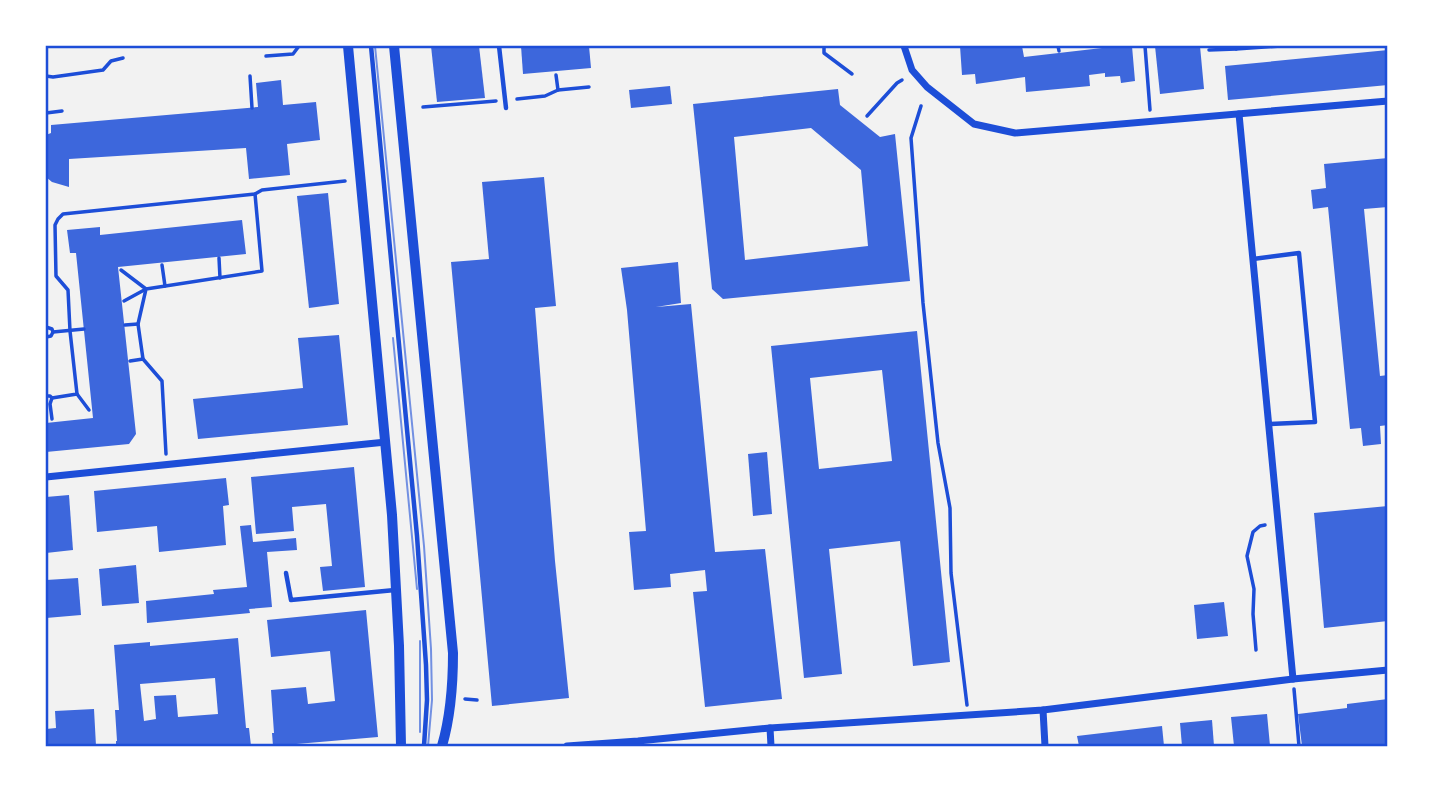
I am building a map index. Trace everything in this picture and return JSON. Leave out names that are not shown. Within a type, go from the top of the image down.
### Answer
[{"type":"main road","points":[[348,46],[386,442],[399,646],[401,747]]},
{"type":"main road","points":[[394,46],[453,653],[452,699],[442,747]]},
{"type":"street","points":[[904,46],[912,70],[927,87],[974,124],[1015,133],[1388,101]]},
{"type":"street","points":[[1239,114],[1293,679]]},
{"type":"street","points":[[46,477],[386,442]]},
{"type":"street","points":[[567,747],[769,728],[1043,710],[1388,670]]},
{"type":"street","points":[[1043,710],[1045,747]]},
{"type":"street","points":[[769,728],[771,747]]},
{"type":"lane","points":[[370,46],[418,536],[427,700],[424,747]]},
{"type":"lane","points":[[499,46],[506,108]]},
{"type":"lane","points":[[1253,259],[1299,253],[1315,422],[1269,424]]},
{"type":"lane","points":[[286,573],[291,600],[396,590]]},
{"type":"path","points":[[266,56],[293,54],[299,46]]},
{"type":"path","points":[[824,46],[824,53],[852,74]]},
{"type":"path","points":[[1145,46],[1150,111]]},
{"type":"path","points":[[1236,49],[1241,46]]},
{"type":"path","points":[[1209,50],[1281,46]]},
{"type":"path","points":[[46,76],[103,70],[111,61],[123,58]]},
{"type":"path","points":[[250,76],[252,108]]},
{"type":"path","points":[[867,116],[902,80]]},
{"type":"path","points":[[558,90],[589,87]]},
{"type":"path","points":[[921,106],[911,138],[919,248],[938,443],[950,508],[951,573],[968,714]]},
{"type":"path","points":[[46,113],[62,111]]},
{"type":"path","points":[[89,411],[77,394],[68,290],[56,276],[55,225],[63,214],[362,181]]},
{"type":"path","points":[[124,301],[146,289],[262,271],[255,194]]},
{"type":"path","points":[[219,258],[220,278]]},
{"type":"path","points":[[162,265],[164,286]]},
{"type":"path","points":[[121,270],[146,289]]},
{"type":"path","points":[[146,289],[138,324],[143,359],[162,381],[167,464]]},
{"type":"path","points":[[125,325],[138,324]]},
{"type":"path","points":[[46,327],[53,332]]},
{"type":"path","points":[[46,337],[53,332],[84,329]]},
{"type":"path","points":[[130,361],[143,359]]},
{"type":"path","points":[[46,396],[52,398],[77,394]]},
{"type":"path","points":[[52,398],[53,402],[48,404],[52,419]]},
{"type":"path","points":[[1256,650],[1254,589],[1247,556],[1253,532],[1260,526],[1265,526]]},
{"type":"path","points":[[1293,679],[1299,747]]},
{"type":"building","points":[[431,46],[479,46],[485,98],[437,102]]},
{"type":"building","points":[[521,46],[589,46],[591,68],[523,74]]},
{"type":"building","points":[[960,46],[1022,46],[1024,57],[1102,48],[1101,46],[1132,46],[1135,81],[1121,83],[1120,76],[1105,77],[1105,73],[1089,75],[1090,86],[1026,92],[1025,77],[976,84],[975,74],[962,75]]},
{"type":"building","points":[[1155,46],[1200,46],[1204,89],[1160,94]]},
{"type":"building","points":[[1388,50],[1388,85],[1228,100],[1225,66]]},
{"type":"building","points":[[281,80],[283,105],[316,102],[320,140],[287,144],[290,175],[249,179],[246,148],[69,159],[69,187],[52,182],[46,177],[46,135],[51,133],[51,125],[258,107],[256,83]]},
{"type":"building","points":[[670,86],[672,104],[631,108],[629,90]]},
{"type":"building","points":[[838,89],[840,105],[880,137],[895,134],[910,281],[723,299],[712,289],[693,104]],"holes":[[[811,128],[861,170],[868,246],[745,260],[734,137]]]},
{"type":"building","points":[[1388,158],[1388,207],[1364,209],[1380,376],[1388,375],[1388,425],[1380,426],[1381,444],[1363,446],[1361,428],[1350,429],[1328,207],[1313,209],[1311,190],[1326,188],[1324,164]]},
{"type":"building","points":[[544,177],[556,306],[535,308],[569,698],[492,706],[451,262],[489,259],[482,182]]},
{"type":"building","points":[[328,193],[339,304],[309,308],[297,196]]},
{"type":"building","points":[[242,220],[246,254],[118,267],[136,434],[129,444],[46,452],[46,423],[93,418],[76,253],[70,253],[67,230],[100,227],[100,235]]},
{"type":"building","points":[[678,262],[681,303],[656,307],[691,304],[715,552],[765,549],[782,699],[705,707],[693,592],[707,591],[705,570],[670,574],[671,587],[634,590],[629,532],[646,531],[621,268]]},
{"type":"building","points":[[917,331],[950,662],[913,666],[900,541],[829,549],[842,674],[804,678],[771,346]],"holes":[[[882,370],[892,461],[819,469],[810,378]]]},
{"type":"building","points":[[339,335],[348,425],[198,439],[193,399],[303,388],[298,338]]},
{"type":"building","points":[[767,452],[772,514],[753,516],[748,454]]},
{"type":"building","points":[[354,467],[365,587],[323,591],[320,567],[332,566],[326,504],[292,507],[294,531],[256,534],[251,477]]},
{"type":"building","points":[[226,478],[229,505],[223,506],[226,545],[159,552],[157,526],[97,532],[94,491]]},
{"type":"building","points":[[69,495],[73,550],[46,553],[46,497]]},
{"type":"building","points":[[1388,506],[1388,621],[1324,628],[1314,513]]},
{"type":"building","points":[[251,525],[253,542],[296,538],[297,550],[267,552],[272,607],[249,609],[250,613],[147,623],[146,601],[214,594],[213,590],[247,587],[240,526]]},
{"type":"building","points":[[136,565],[139,603],[102,606],[99,569]]},
{"type":"building","points":[[78,578],[81,615],[46,618],[46,580]]},
{"type":"building","points":[[1224,602],[1228,636],[1197,639],[1194,605]]},
{"type":"building","points":[[366,610],[378,737],[273,746],[271,690],[306,687],[308,704],[335,701],[330,651],[271,657],[267,620]]},
{"type":"building","points":[[238,638],[246,728],[249,728],[251,746],[116,746],[115,710],[119,710],[114,645],[150,642],[150,646]],"holes":[[[215,678],[218,714],[178,717],[176,695],[154,696],[156,719],[144,721],[140,684]]]},
{"type":"building","points":[[1388,699],[1388,746],[1302,746],[1298,714],[1347,708],[1347,704]]},
{"type":"building","points":[[94,709],[96,746],[46,746],[46,729],[56,728],[55,711]]},
{"type":"building","points":[[1267,714],[1270,746],[1234,746],[1231,717]]},
{"type":"building","points":[[1212,720],[1214,746],[1182,746],[1180,723]]},
{"type":"building","points":[[1162,726],[1164,746],[1079,746],[1077,736]]},
{"type":"tram line","points":[[375,46],[424,546],[431,649],[432,700],[428,746]]},
{"type":"tram line","points":[[393,338],[417,589]]},
{"type":"tram line","points":[[420,641],[420,732]]}]
